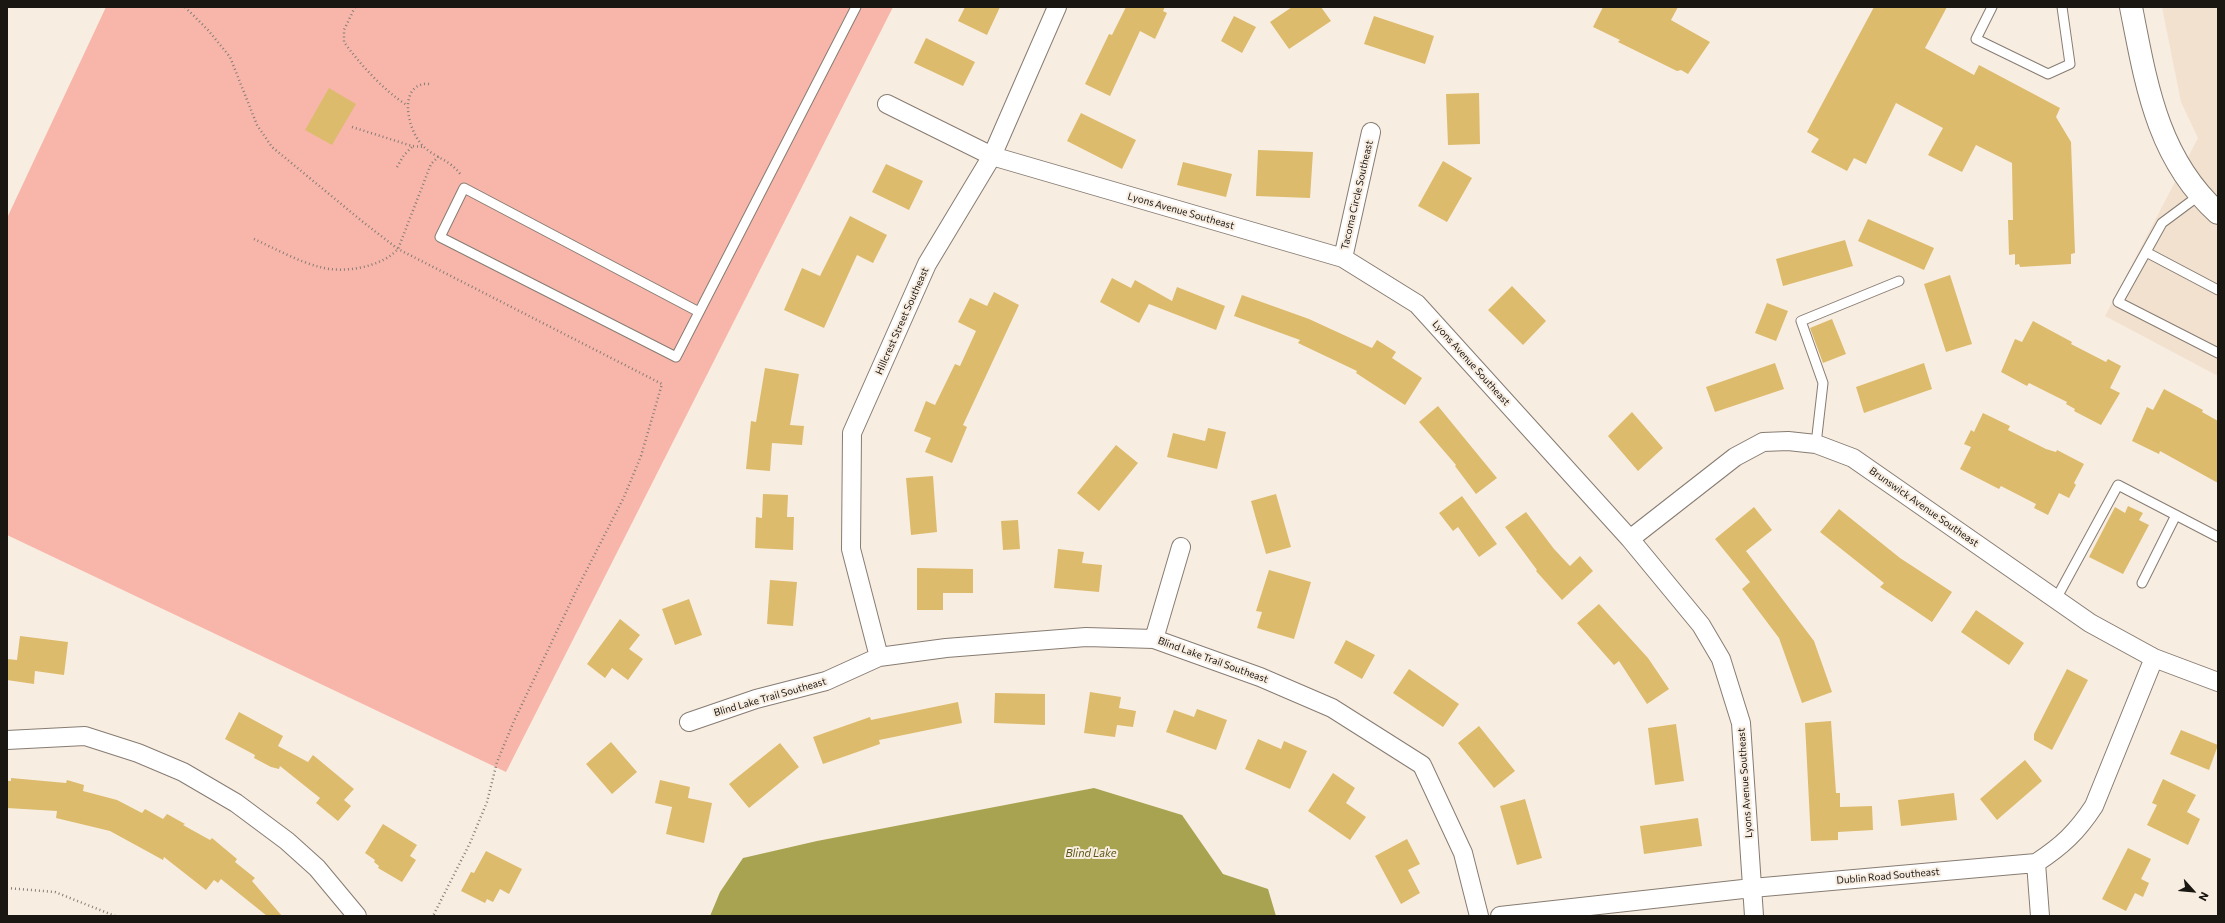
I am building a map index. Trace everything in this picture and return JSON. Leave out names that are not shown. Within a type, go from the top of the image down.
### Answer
[{"type":"street","name":"Hillcrest Street Southeast","points":[[879,657],[851,548],[852,433],[927,264],[992,156],[1057,7]]},
{"type":"street","points":[[2131,7],[2148,94],[2168,148],[2187,178],[2218,213]]},
{"type":"street","name":"Lyons Avenue Southeast","points":[[887,104],[992,156],[1343,258],[1417,304],[1630,539],[1701,625],[1721,659],[1741,724],[1754,916]]},
{"type":"street","name":"Tacoma Circle Southeast","points":[[1343,258],[1371,132]]},
{"type":"street","name":"Brunswick Avenue Southeast","points":[[1630,539],[1735,457],[1763,442],[1788,441],[1816,444],[1853,458],[2090,623],[2154,658],[2218,682]]},
{"type":"street","points":[[1154,639],[1181,547]]},
{"type":"street","name":"Blind Lake Trail Southeast","points":[[688,722],[756,699],[826,682],[879,657],[946,648],[1086,637],[1154,639],[1260,677],[1332,708],[1422,765],[1463,854],[1479,916]]},
{"type":"street","name":"Dublin Road Southeast","points":[[1500,916],[1752,888],[2036,863],[2061,846],[2080,828],[2094,806],[2154,658]]},
{"type":"street","points":[[7,740],[85,736],[138,753],[183,772],[236,803],[287,841],[317,868],[357,916]]},
{"type":"street","points":[[2036,863],[2040,916]]},
{"type":"lane","points":[[699,312],[464,188],[440,237],[676,357],[856,7]]},
{"type":"lane","points":[[1992,7],[1976,39],[2048,74],[2070,64],[2062,7]]},
{"type":"lane","points":[[2201,194],[2162,222],[2118,302],[2218,352]]},
{"type":"lane","points":[[2146,252],[2218,290]]},
{"type":"lane","points":[[1816,444],[1823,383],[1801,321],[1899,281]]},
{"type":"lane","points":[[2056,599],[2118,485],[2218,537]]},
{"type":"lane","points":[[2142,583],[2176,515]]},
{"type":"path","points":[[185,7],[194,14],[230,57],[257,125],[272,147],[363,222],[398,248],[662,384],[641,456],[624,497],[577,589],[514,721],[497,762],[487,802],[473,836],[433,916]]},
{"type":"path","points":[[355,7],[344,30],[344,42],[372,75],[398,100],[407,105]]},
{"type":"path","points":[[424,147],[412,125],[407,105],[413,90],[422,84],[430,84]]},
{"type":"path","points":[[352,127],[412,146],[424,147],[453,164],[461,175]]},
{"type":"path","points":[[397,167],[404,155],[412,146]]},
{"type":"path","points":[[254,239],[319,267],[331,270],[377,264],[392,255],[398,248],[431,164],[439,156]]},
{"type":"path","points":[[7,888],[55,892],[116,916]]},
{"type":"shaded area","points":[[106,7],[893,7],[506,772],[7,535],[7,218]]},
{"type":"shaded area","points":[[2162,7],[2218,7],[2218,376],[2105,316],[2198,138],[2181,102]]},
{"type":"water","name":"Blind Lake","points":[[1094,788],[1182,815],[1223,874],[1268,889],[1276,916],[710,916],[720,892],[743,858],[817,841]]},
{"type":"building","points":[[965,7],[1000,7],[987,35],[958,21]]},
{"type":"building","points":[[1126,7],[1165,7],[1163,11],[1167,13],[1155,39],[1140,31],[1110,96],[1085,84],[1109,34],[1112,35]]},
{"type":"building","points":[[1292,7],[1321,7],[1331,21],[1289,49],[1270,22]]},
{"type":"building","points":[[1603,7],[1678,7],[1671,20],[1710,42],[1688,74],[1681,70],[1677,71],[1618,42],[1620,40],[1593,27]]},
{"type":"building","points":[[1874,7],[1947,7],[1925,48],[1974,75],[1979,65],[2060,108],[2056,117],[2071,142],[2075,253],[2071,254],[2071,264],[2020,267],[2019,264],[2015,265],[2015,254],[2009,255],[2008,220],[2013,220],[2012,163],[1976,145],[1962,172],[1928,155],[1943,128],[1896,103],[1866,164],[1854,158],[1847,171],[1811,152],[1819,139],[1807,132]]},
{"type":"building","points":[[1234,16],[1256,27],[1242,53],[1221,41]]},
{"type":"building","points":[[1374,16],[1434,36],[1425,64],[1364,44]]},
{"type":"building","points":[[926,38],[975,62],[963,86],[914,63]]},
{"type":"building","points":[[329,88],[356,104],[332,145],[305,130]]},
{"type":"building","points":[[1479,93],[1480,144],[1448,145],[1446,94]]},
{"type":"building","points":[[1081,113],[1136,140],[1122,169],[1067,141]]},
{"type":"building","points":[[1258,150],[1313,152],[1310,198],[1256,196]]},
{"type":"building","points":[[1443,161],[1472,178],[1447,222],[1418,206]]},
{"type":"building","points":[[1183,162],[1232,174],[1226,197],[1177,185]]},
{"type":"building","points":[[886,164],[923,181],[909,210],[872,192]]},
{"type":"building","points":[[850,216],[887,235],[873,263],[857,255],[824,328],[784,310],[802,268],[820,276]]},
{"type":"building","points":[[1868,219],[1934,248],[1924,270],[1858,241]]},
{"type":"building","points":[[1845,240],[1853,266],[1783,286],[1776,259]]},
{"type":"building","points":[[1950,275],[1972,344],[1946,352],[1924,284]]},
{"type":"building","points":[[1112,278],[1131,288],[1135,280],[1172,301],[1177,287],[1225,306],[1216,330],[1149,304],[1139,323],[1100,302]]},
{"type":"building","points":[[1512,286],[1546,321],[1523,345],[1488,310]]},
{"type":"building","points":[[994,292],[1019,305],[963,425],[967,427],[952,463],[925,452],[931,438],[914,431],[926,401],[935,405],[955,364],[960,366],[976,331],[958,322],[970,298],[987,306]]},
{"type":"building","points":[[1242,295],[1309,319],[1372,348],[1377,340],[1396,352],[1392,358],[1422,378],[1405,405],[1356,373],[1357,371],[1298,343],[1300,340],[1234,316]]},
{"type":"building","points":[[1767,303],[1788,311],[1776,341],[1755,333]]},
{"type":"building","points":[[1832,319],[1846,354],[1823,363],[1810,328]]},
{"type":"building","points":[[2033,321],[2072,342],[2071,344],[2106,362],[2108,359],[2121,366],[2110,388],[2120,393],[2101,425],[2074,411],[2075,409],[2066,404],[2067,402],[2029,383],[2027,386],[2001,372],[2015,339],[2022,342]]},
{"type":"building","points":[[1775,363],[1784,389],[1715,412],[1706,387]]},
{"type":"building","points":[[1924,363],[1932,389],[1864,413],[1856,387]]},
{"type":"building","points":[[765,368],[799,374],[790,425],[804,426],[802,445],[772,443],[770,471],[746,469],[751,421],[756,422]]},
{"type":"building","points":[[2164,389],[2203,410],[2202,412],[2218,421],[2218,483],[2160,451],[2159,454],[2132,441],[2147,407],[2153,410]]},
{"type":"building","points":[[1438,406],[1497,478],[1476,494],[1455,466],[1456,465],[1419,422]]},
{"type":"building","points":[[1632,412],[1663,448],[1638,471],[1608,436]]},
{"type":"building","points":[[1983,413],[2010,426],[2008,430],[2046,449],[2056,452],[2057,450],[2084,464],[2074,483],[2076,485],[2069,498],[2059,493],[2048,515],[2034,508],[2036,504],[2001,486],[1999,489],[1960,469],[1971,447],[1964,444],[1971,430],[1974,432]]},
{"type":"building","points":[[1208,428],[1226,432],[1217,469],[1167,457],[1173,433],[1205,441]]},
{"type":"building","points":[[1116,445],[1138,463],[1099,511],[1077,493]]},
{"type":"building","points":[[933,476],[937,532],[911,535],[906,478]]},
{"type":"building","points":[[763,494],[788,495],[787,517],[794,517],[793,550],[755,548],[756,517],[762,518]]},
{"type":"building","points":[[1276,494],[1291,547],[1266,554],[1251,501]]},
{"type":"building","points":[[1462,496],[1497,544],[1479,557],[1458,527],[1453,531],[1439,513]]},
{"type":"building","points":[[2128,506],[2143,513],[2139,520],[2149,525],[2123,574],[2089,557],[2115,507],[2125,513]]},
{"type":"building","points":[[1754,507],[1772,530],[1746,551],[1814,641],[1832,692],[1802,703],[1779,638],[1742,589],[1750,582],[1715,539]]},
{"type":"building","points":[[1839,509],[1900,558],[1952,592],[1932,622],[1880,587],[1884,583],[1820,532]]},
{"type":"building","points":[[1526,512],[1554,549],[1570,566],[1580,556],[1593,571],[1562,600],[1536,571],[1537,570],[1505,527]]},
{"type":"building","points":[[1018,520],[1020,549],[1003,550],[1001,521]]},
{"type":"building","points":[[1058,549],[1084,552],[1082,563],[1102,565],[1099,592],[1054,588]]},
{"type":"building","points":[[917,568],[973,569],[973,593],[943,593],[943,610],[917,610]]},
{"type":"building","points":[[1269,570],[1311,582],[1294,639],[1257,628],[1262,612],[1256,611]]},
{"type":"building","points":[[770,580],[797,582],[793,626],[767,624]]},
{"type":"building","points":[[689,599],[702,635],[675,645],[662,609]]},
{"type":"building","points":[[1599,604],[1648,658],[1669,689],[1647,704],[1619,661],[1614,665],[1577,623]]},
{"type":"building","points":[[1976,610],[2024,643],[2009,665],[1961,632]]},
{"type":"building","points":[[620,619],[640,635],[629,649],[643,659],[628,680],[612,668],[605,678],[587,664]]},
{"type":"building","points":[[20,636],[68,642],[64,675],[35,671],[34,684],[7,680],[7,659],[17,660]]},
{"type":"building","points":[[1346,640],[1375,655],[1362,679],[1334,663]]},
{"type":"building","points":[[1409,669],[1459,704],[1443,727],[1393,693]]},
{"type":"building","points":[[2067,669],[2088,680],[2052,750],[2034,740],[2034,734]]},
{"type":"building","points":[[1090,692],[1121,697],[1119,708],[1136,711],[1133,727],[1117,725],[1115,737],[1084,733]]},
{"type":"building","points":[[995,693],[1045,694],[1045,725],[994,723]]},
{"type":"building","points":[[958,702],[962,723],[879,740],[880,744],[823,764],[813,737],[870,717],[871,720]]},
{"type":"building","points":[[1197,709],[1227,720],[1216,750],[1166,732],[1174,710],[1194,717]]},
{"type":"building","points":[[239,712],[283,736],[278,746],[308,762],[313,755],[354,789],[344,800],[351,806],[338,821],[316,803],[320,798],[280,766],[279,769],[271,767],[254,758],[255,755],[225,739]]},
{"type":"building","points":[[1831,721],[1836,793],[1840,793],[1840,807],[1872,806],[1873,830],[1838,832],[1838,840],[1811,841],[1805,723]]},
{"type":"building","points":[[1676,724],[1684,781],[1655,785],[1648,728]]},
{"type":"building","points":[[1479,726],[1515,771],[1494,788],[1458,743]]},
{"type":"building","points":[[2181,730],[2218,745],[2209,770],[2170,754]]},
{"type":"building","points":[[1258,739],[1281,749],[1284,741],[1307,751],[1290,789],[1245,769]]},
{"type":"building","points":[[611,742],[637,772],[612,794],[586,764]]},
{"type":"building","points":[[780,743],[799,767],[749,808],[729,784]]},
{"type":"building","points":[[2025,760],[2042,781],[1997,820],[1980,799]]},
{"type":"building","points":[[1333,773],[1355,788],[1346,803],[1366,817],[1350,840],[1308,811]]},
{"type":"building","points":[[11,778],[66,783],[67,780],[84,785],[83,791],[117,800],[142,813],[145,809],[163,819],[167,814],[210,840],[212,838],[237,859],[235,862],[255,878],[252,881],[282,916],[267,916],[221,879],[218,883],[214,880],[206,890],[164,857],[163,860],[110,831],[56,818],[57,811],[7,808],[7,781],[11,781]]},
{"type":"building","points":[[2163,779],[2196,795],[2187,812],[2200,819],[2188,845],[2147,825],[2157,805],[2152,803]]},
{"type":"building","points":[[660,780],[690,787],[688,798],[712,803],[704,843],[666,834],[672,807],[655,803]]},
{"type":"building","points":[[1954,793],[1957,820],[1901,826],[1898,800]]},
{"type":"building","points":[[1525,799],[1542,858],[1517,865],[1500,806]]},
{"type":"building","points":[[1698,818],[1702,846],[1644,854],[1640,826]]},
{"type":"building","points":[[383,824],[417,845],[410,856],[416,860],[402,882],[378,868],[379,866],[374,862],[375,860],[365,853]]},
{"type":"building","points":[[1407,839],[1420,864],[1408,870],[1420,893],[1401,904],[1375,856]]},
{"type":"building","points":[[2128,848],[2151,859],[2141,879],[2149,883],[2143,897],[2135,893],[2126,911],[2102,899]]},
{"type":"building","points":[[486,851],[522,869],[509,894],[500,889],[493,902],[487,899],[485,903],[461,891],[471,872],[474,873]]}]
